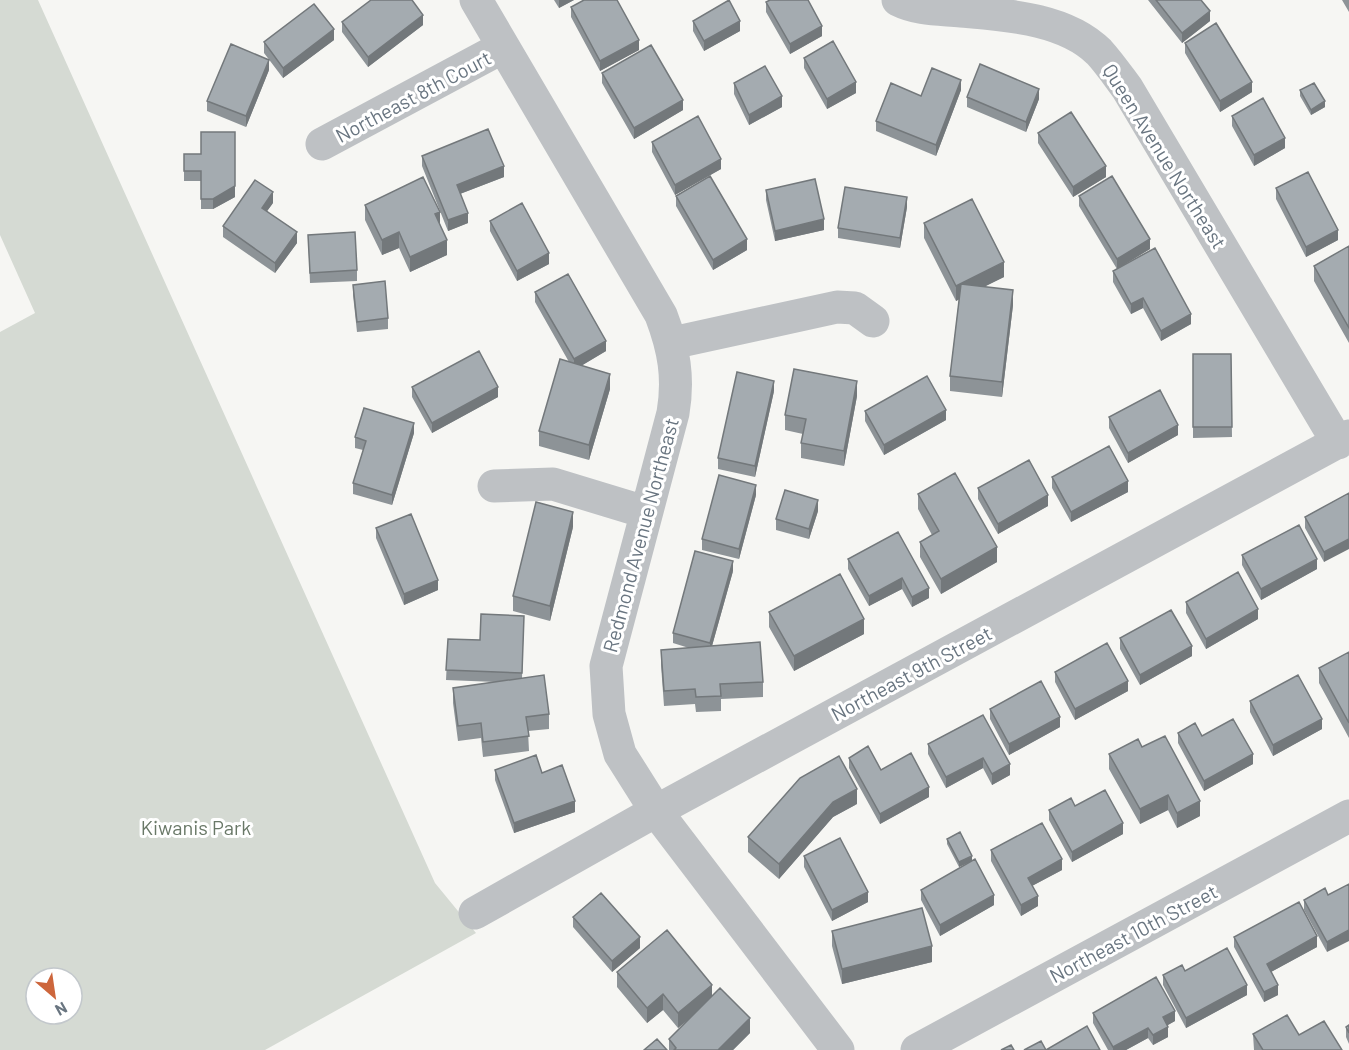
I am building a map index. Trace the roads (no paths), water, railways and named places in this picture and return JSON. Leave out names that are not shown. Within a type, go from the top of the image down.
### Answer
[{"type":"street","name":"Redmond Avenue Northeast","points":[[476,0],[661,315],[672,343],[676,391],[673,413],[606,666],[609,714],[620,754],[656,811],[838,1050]]},
{"type":"street","name":"Queen Avenue Northeast","points":[[898,0],[912,7],[988,13],[1042,22],[1074,35],[1098,51],[1127,88],[1343,439]]},
{"type":"street","name":"Northeast 8th Court","points":[[322,144],[503,47]]},
{"type":"street","points":[[672,343],[837,307],[855,309],[873,321]]},
{"type":"street","name":"Northeast 9th Street","points":[[475,913],[656,811],[1343,439]]},
{"type":"street","points":[[494,486],[553,484],[645,512]]},
{"type":"street","name":"Northeast 10th Street","points":[[917,1050],[1349,816]]},
{"type":"park label","name":"Kiwanis Park","points":[[196,827]]}]
